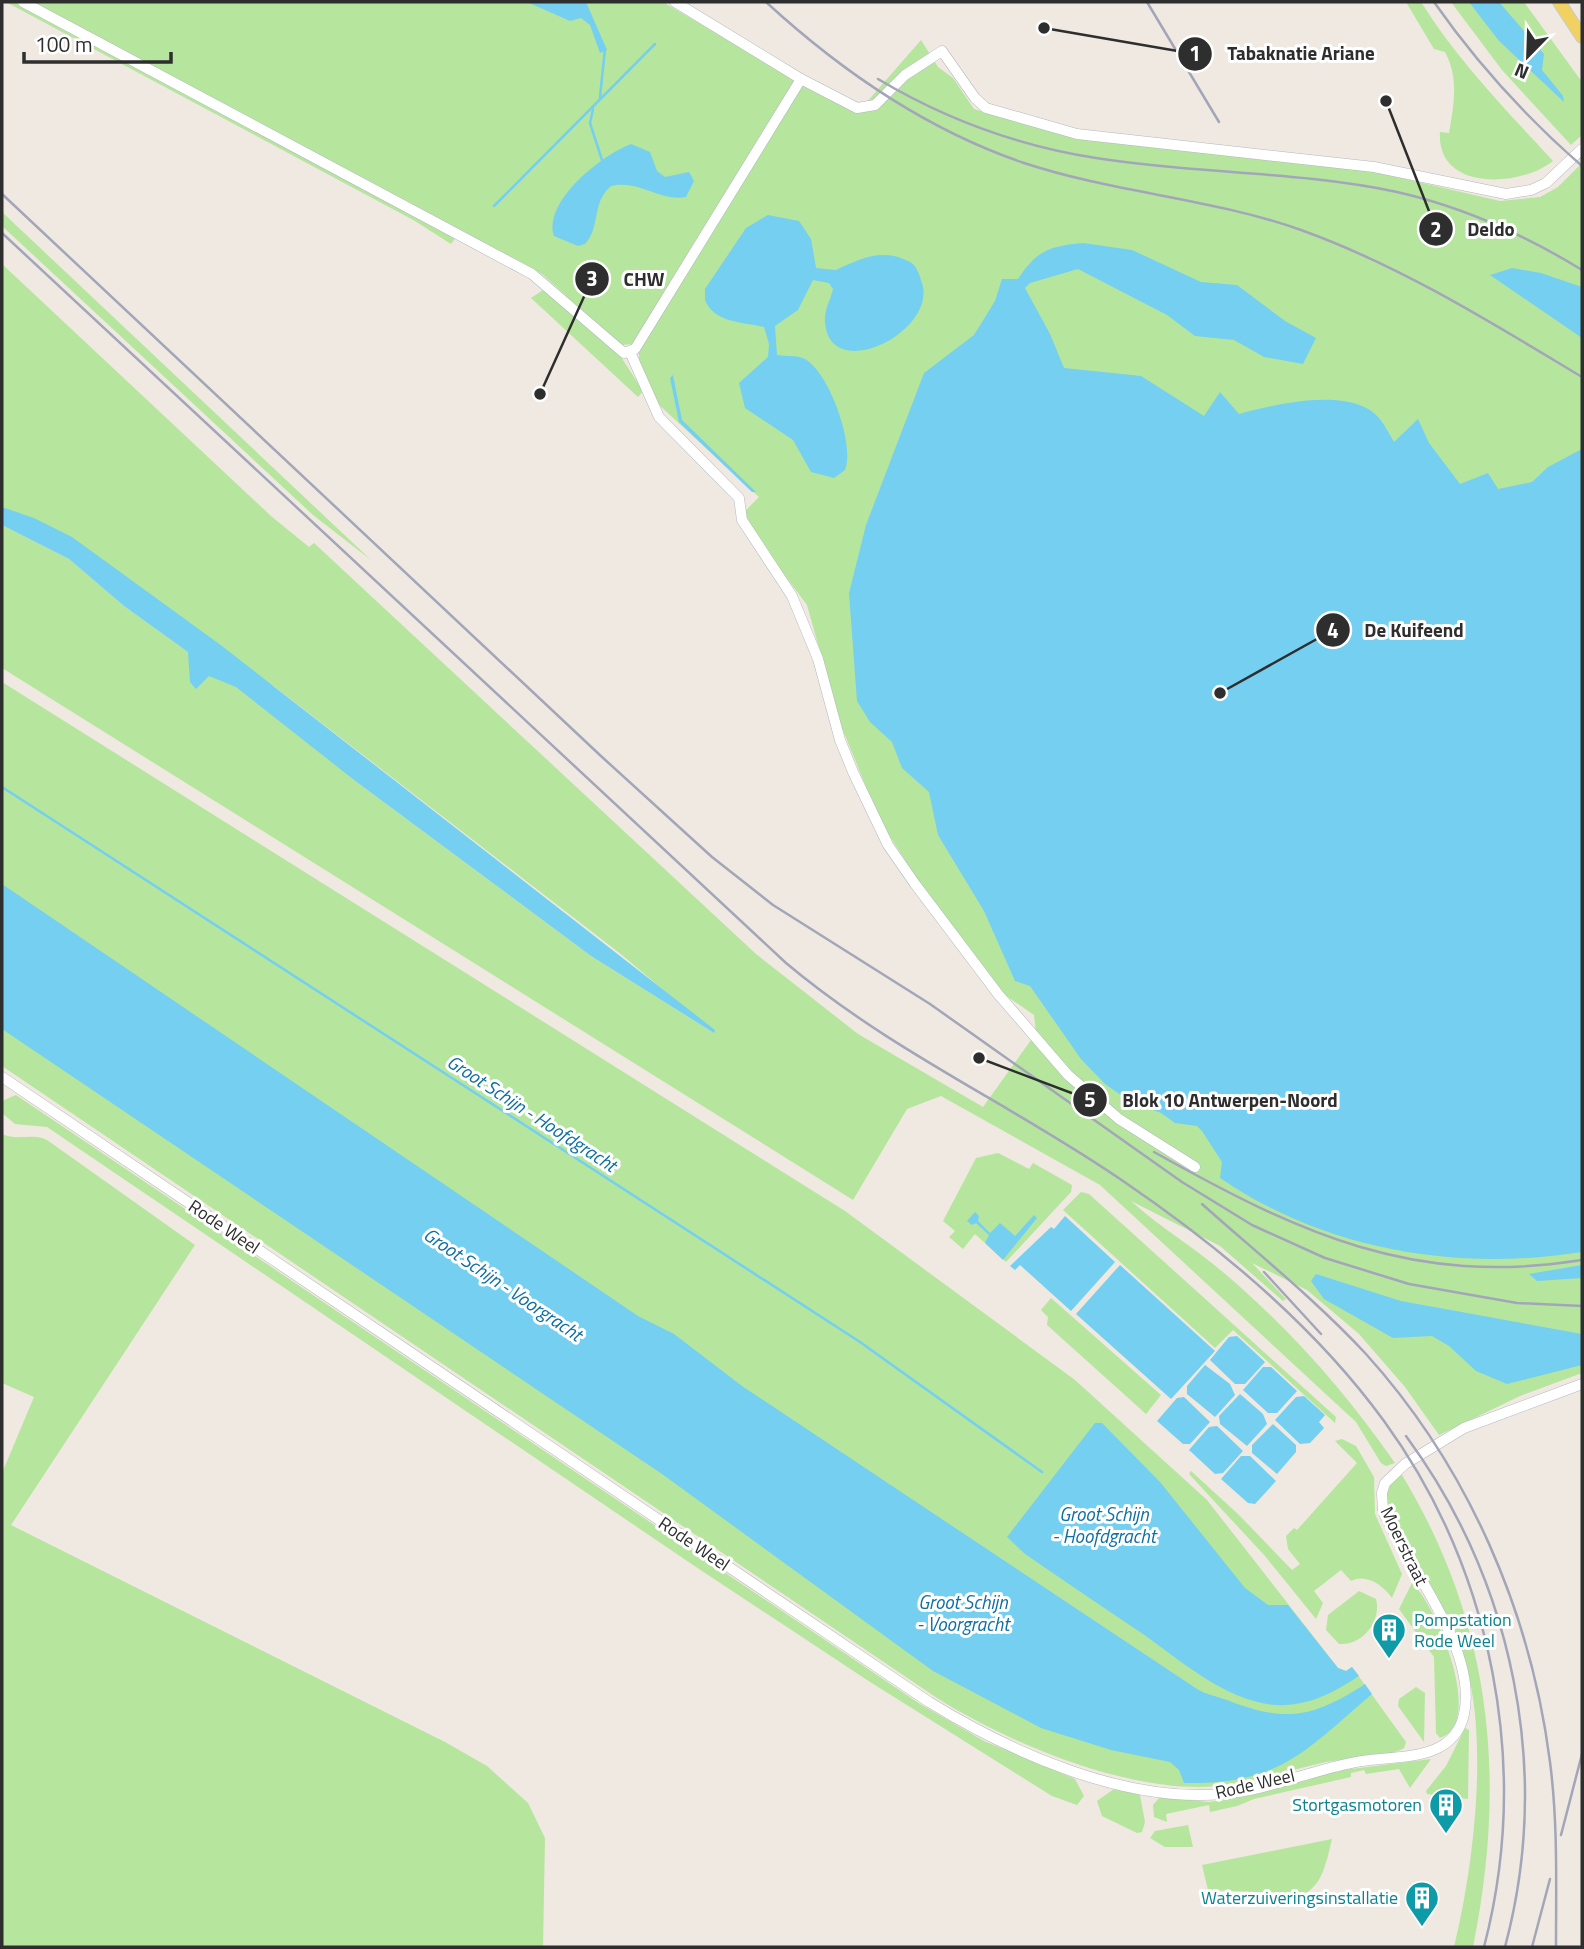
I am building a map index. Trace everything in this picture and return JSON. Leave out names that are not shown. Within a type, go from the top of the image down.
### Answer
[{"type":"main road","points":[[1559,2],[1582,37]]},
{"type":"street","points":[[23,2],[532,274],[617,349],[630,352],[635,349],[801,79]]},
{"type":"street","points":[[675,2],[801,79],[857,108],[875,105],[905,75],[942,51],[975,98],[986,108],[1077,134],[1374,167],[1500,193],[1520,192],[1546,183],[1582,149]]},
{"type":"street","points":[[630,352],[659,417],[739,498],[742,520],[792,596],[818,659],[840,740],[853,772],[888,845],[915,884],[998,994],[1068,1075],[1119,1119],[1195,1167]]},
{"type":"street","name":"Rode Weel","points":[[2,1077],[929,1702],[998,1741],[1095,1777],[1150,1789],[1206,1795],[1243,1791],[1334,1766],[1430,1752],[1452,1738]]},
{"type":"street","name":"Moerstraat","points":[[1452,1738],[1464,1717],[1466,1695],[1462,1669],[1447,1631],[1384,1511],[1381,1493],[1385,1483],[1403,1465],[1464,1428],[1582,1384]]},
{"type":"green space","points":[[6,2],[15,2],[456,237],[451,244],[415,221]]},
{"type":"green space","points":[[30,2],[663,2],[778,70],[859,111],[921,40],[938,67],[953,78],[974,109],[1067,136],[1371,171],[1500,201],[1540,197],[1558,187],[1582,163],[1582,1373],[1520,1396],[1439,1435],[1405,1387],[1359,1334],[1307,1290],[1252,1263],[1286,1299],[1283,1301],[1220,1246],[1131,1201],[1224,1273],[1295,1339],[1336,1386],[1395,1463],[1386,1466],[1381,1463],[1356,1422],[1100,1185],[941,1096],[907,1109],[853,1200],[2,668],[2,525],[69,559],[124,606],[205,664],[115,576],[2,514],[2,264],[271,516],[309,547],[314,543],[756,954],[858,1034],[983,1107],[1036,1033],[1034,1015],[1005,995],[920,883],[880,821],[840,723],[807,605],[751,530],[743,513],[759,497],[658,404],[639,361],[639,350],[634,344],[621,345],[542,274]],"holes":[[[271,684],[622,955],[714,1033],[591,956],[358,783]]]},
{"type":"green space","points":[[1406,2],[1421,2],[1467,65],[1553,161],[1538,170],[1501,179],[1482,179],[1465,174],[1451,165],[1442,151],[1440,132],[1449,133],[1454,101],[1452,72],[1445,52],[1434,49]]},
{"type":"green space","points":[[1451,2],[1524,2],[1582,82],[1582,135],[1571,145],[1502,70]]},
{"type":"green space","points":[[2,212],[371,560],[313,515],[2,226]]},
{"type":"green space","points":[[543,290],[555,295],[621,357],[643,391],[638,397],[531,298]]},
{"type":"green space","points":[[2,682],[845,1211],[1075,1380],[1207,1500],[1338,1668],[1346,1671],[1352,1667],[1406,1742],[1404,1748],[1378,1756],[1326,1762],[1240,1783],[1193,1787],[1155,1784],[1116,1776],[1038,1750],[1001,1733],[937,1698],[2,1066]]},
{"type":"green space","points":[[16,1095],[920,1704],[984,1741],[1075,1779],[1084,1796],[1077,1805],[1052,1796],[867,1680],[47,1127],[15,1124],[2,1113],[2,1101]]},
{"type":"green space","points":[[2,1134],[47,1140],[195,1245],[11,1525],[445,1742],[487,1766],[528,1803],[545,1838],[543,1947],[2,1947],[2,1473],[34,1397],[2,1383]]},
{"type":"green space","points":[[998,1153],[1029,1169],[1033,1163],[1072,1185],[1071,1192],[1006,1262],[975,1234],[963,1249],[949,1237],[955,1231],[943,1221],[976,1158]]},
{"type":"green space","points":[[1081,1192],[1089,1194],[1336,1417],[1335,1423],[1233,1330],[1215,1348],[1063,1210]]},
{"type":"green space","points":[[1051,1298],[1161,1395],[1146,1414],[1047,1325],[1048,1317],[1041,1310]]},
{"type":"green space","points":[[1342,1439],[1356,1446],[1374,1477],[1375,1514],[1402,1574],[1392,1598],[1374,1582],[1362,1578],[1351,1581],[1341,1570],[1314,1591],[1323,1603],[1316,1619],[1265,1556],[1189,1474],[1191,1471],[1239,1515],[1292,1570],[1300,1564],[1288,1549],[1286,1536],[1294,1528],[1297,1530],[1357,1463],[1335,1441]]},
{"type":"green space","points":[[1402,1475],[1432,1531],[1456,1588],[1473,1646],[1484,1704],[1489,1763],[1489,1823],[1473,1947],[1454,1947],[1473,1835],[1477,1750],[1475,1710],[1468,1673],[1457,1641],[1405,1547],[1389,1508],[1386,1491],[1395,1477]]},
{"type":"green space","points":[[1412,1583],[1421,1594],[1443,1636],[1458,1687],[1459,1710],[1453,1728],[1440,1738],[1436,1733],[1434,1657],[1399,1609]]},
{"type":"green space","points":[[1359,1591],[1376,1599],[1376,1616],[1362,1636],[1347,1644],[1339,1644],[1326,1630],[1328,1615]]},
{"type":"green space","points":[[1416,1687],[1425,1693],[1424,1742],[1398,1706],[1399,1699]]},
{"type":"green space","points":[[1465,1728],[1469,1730],[1468,1799],[1427,1794],[1426,1791],[1446,1766]]},
{"type":"green space","points":[[1431,1759],[1410,1788],[1399,1769],[1366,1774],[1364,1770],[1351,1773],[1351,1777],[1210,1812],[1209,1805],[1166,1814],[1167,1822],[1154,1817],[1153,1805],[1160,1797],[1209,1802],[1235,1798],[1335,1771]]},
{"type":"green space","points":[[1114,1789],[1140,1795],[1145,1822],[1142,1832],[1137,1833],[1102,1816],[1097,1801]]},
{"type":"green space","points":[[1188,1825],[1193,1847],[1165,1847],[1150,1838],[1155,1831]]},
{"type":"green space","points":[[1332,1839],[1320,1877],[1311,1890],[1304,1894],[1208,1890],[1202,1865]]},
{"type":"water","points":[[527,2],[586,2],[607,50],[600,53],[590,25],[581,18],[570,21]]},
{"type":"water","points":[[1469,2],[1499,2],[1544,54],[1542,70],[1563,96],[1564,102],[1499,41]]},
{"type":"water","points":[[631,144],[650,152],[657,171],[665,177],[689,172],[694,181],[686,197],[676,198],[631,185],[611,186],[601,200],[593,230],[585,244],[578,246],[554,236],[553,222],[557,208],[566,194],[605,158]]},
{"type":"water","points":[[768,215],[799,221],[811,239],[816,268],[836,270],[871,256],[889,255],[914,265],[922,283],[923,301],[914,319],[899,334],[881,345],[861,350],[844,349],[831,340],[825,317],[833,289],[829,283],[813,280],[798,310],[775,326],[777,355],[808,361],[832,396],[847,444],[845,470],[834,478],[811,472],[793,440],[745,408],[739,383],[768,357],[769,344],[764,327],[722,317],[709,308],[705,300],[705,289],[746,228]]},
{"type":"water","points":[[1083,243],[1132,250],[1201,282],[1237,285],[1285,321],[1316,338],[1303,364],[1264,357],[1234,340],[1195,336],[1167,315],[1078,269],[1030,283],[1025,288],[1050,334],[1064,368],[1141,376],[1204,416],[1220,392],[1239,414],[1292,402],[1351,402],[1367,408],[1379,418],[1394,442],[1418,419],[1429,443],[1460,484],[1488,473],[1498,489],[1532,482],[1548,467],[1582,449],[1582,1252],[1535,1258],[1487,1259],[1394,1250],[1303,1223],[1261,1203],[1220,1178],[1222,1162],[1197,1126],[1175,1123],[1161,1113],[1128,1100],[1105,1084],[1081,1059],[1030,986],[1015,981],[984,911],[938,835],[929,792],[902,768],[892,742],[870,722],[857,701],[849,593],[866,525],[924,373],[974,335],[995,301],[1002,279],[1018,279],[1045,251]]},
{"type":"water","points":[[1512,268],[1541,273],[1582,287],[1582,338],[1490,275]]},
{"type":"water","points":[[673,375],[682,420],[756,492],[752,492],[679,422],[670,378]]},
{"type":"water","points":[[2,507],[34,518],[72,537],[222,646],[715,1030],[714,1033],[591,956],[358,783],[236,687],[209,676],[196,689],[190,682],[188,652],[124,606],[69,559],[2,525]]},
{"type":"water","name":"Groot Schijn - Voorgracht","points":[[2,884],[638,1316],[674,1334],[742,1386],[1197,1689],[1247,1707],[1282,1714],[1314,1710],[1365,1684],[1372,1694],[1308,1748],[1268,1771],[1217,1782],[1184,1783],[1179,1770],[1170,1762],[1111,1750],[1041,1728],[933,1671],[662,1474],[2,1029]]},
{"type":"water","points":[[975,1212],[979,1216],[978,1221],[990,1233],[1000,1223],[1015,1236],[1034,1215],[1037,1218],[1003,1260],[985,1243],[989,1235],[976,1223],[972,1225],[967,1221]]},
{"type":"water","points":[[1065,1216],[1115,1262],[1071,1311],[1020,1265],[1015,1270],[1010,1266],[1051,1227],[1054,1229]]},
{"type":"water","points":[[1120,1265],[1215,1351],[1171,1399],[1076,1314]]},
{"type":"water","points":[[1582,1265],[1582,1278],[1537,1281],[1529,1274]]},
{"type":"water","points":[[1316,1274],[1401,1301],[1582,1334],[1582,1365],[1507,1384],[1476,1371],[1449,1346],[1432,1336],[1393,1338],[1324,1299],[1311,1281]]},
{"type":"water","points":[[1237,1336],[1265,1362],[1245,1384],[1235,1384],[1210,1360],[1229,1337]]},
{"type":"water","points":[[1205,1365],[1230,1384],[1235,1395],[1215,1417],[1187,1394],[1187,1386]]},
{"type":"water","points":[[1263,1367],[1271,1367],[1297,1391],[1277,1413],[1268,1413],[1243,1390]]},
{"type":"water","points":[[1240,1394],[1263,1414],[1267,1424],[1247,1446],[1220,1424],[1219,1416]]},
{"type":"water","points":[[1304,1396],[1325,1415],[1319,1422],[1324,1428],[1310,1443],[1300,1444],[1275,1420],[1296,1397]]},
{"type":"water","points":[[1184,1397],[1210,1422],[1190,1444],[1183,1444],[1157,1421],[1177,1398]]},
{"type":"water","name":"Groot Schijn - Hoofdgracht","points":[[1095,1423],[1102,1423],[1160,1482],[1245,1588],[1268,1605],[1288,1605],[1338,1668],[1346,1671],[1352,1667],[1359,1676],[1329,1693],[1298,1704],[1275,1705],[1238,1696],[1187,1666],[1025,1554],[1007,1537]]},
{"type":"water","points":[[1273,1424],[1296,1445],[1296,1452],[1277,1474],[1252,1453],[1252,1445]]},
{"type":"water","points":[[1217,1426],[1243,1451],[1223,1473],[1215,1474],[1189,1450],[1209,1427]]},
{"type":"water","points":[[1241,1456],[1250,1456],[1276,1481],[1255,1504],[1248,1503],[1221,1479]]},
{"type":"waterway","points":[[494,206],[655,44]]},
{"type":"waterway","points":[[600,97],[605,49]]},
{"type":"waterway","points":[[593,109],[590,123],[602,160]]},
{"type":"waterway","name":"Groot Schijn - Hoofdgracht","points":[[2,787],[860,1342],[1042,1472]]},
{"type":"railway","points":[[766,2],[855,75],[953,134],[1024,163],[1058,173],[1233,210],[1338,244],[1410,278],[1480,316],[1582,377]]},
{"type":"railway","points":[[1147,2],[1219,122]]},
{"type":"railway","points":[[1434,2],[1503,88],[1582,166]]},
{"type":"railway","points":[[878,79],[930,107],[983,129],[1067,153],[1171,167],[1322,180],[1422,198],[1493,224],[1582,270]]},
{"type":"railway","points":[[2,194],[602,757],[712,857],[773,905],[930,1004],[1182,1182],[1252,1225],[1325,1258],[1409,1284],[1517,1303],[1582,1306]]},
{"type":"railway","points":[[2,233],[786,963],[868,1024],[1081,1153],[1159,1206],[1264,1290],[1297,1321],[1357,1386],[1422,1479],[1452,1541],[1476,1606],[1492,1673],[1502,1741],[1504,1810],[1498,1879],[1484,1947]]},
{"type":"railway","points":[[1154,1152],[1258,1207],[1308,1229],[1410,1259],[1464,1266],[1521,1266],[1582,1260]]},
{"type":"railway","points":[[1202,1204],[1307,1296],[1366,1354],[1435,1444],[1464,1493],[1489,1544],[1528,1651],[1541,1706],[1554,1808],[1556,1947]]},
{"type":"railway","points":[[1264,1272],[1321,1334]]},
{"type":"railway","points":[[1406,1436],[1443,1493],[1474,1553],[1497,1616],[1514,1681],[1523,1747],[1525,1814],[1519,1881],[1505,1947]]},
{"type":"railway","points":[[1561,1835],[1582,1754]]},
{"type":"railway","points":[[1532,1947],[1550,1879]]},
{"type":"place","name":"Tabaknatie Ariane","points":[[1044,28]]},
{"type":"place","name":"Deldo","points":[[1386,101]]},
{"type":"place","name":"CHW","points":[[540,394]]},
{"type":"place","name":"De Kuifeend","points":[[1220,693]]},
{"type":"place","name":"Blok 10 Antwerpen-Noord","points":[[979,1058]]},
{"type":"place","name":"Pompstation Rode Weel","points":[[1389,1660]]},
{"type":"place","name":"Stortgasmotoren","points":[[1446,1835]]},
{"type":"place","name":"Waterzuiveringsinstallatie","points":[[1422,1928]]}]
